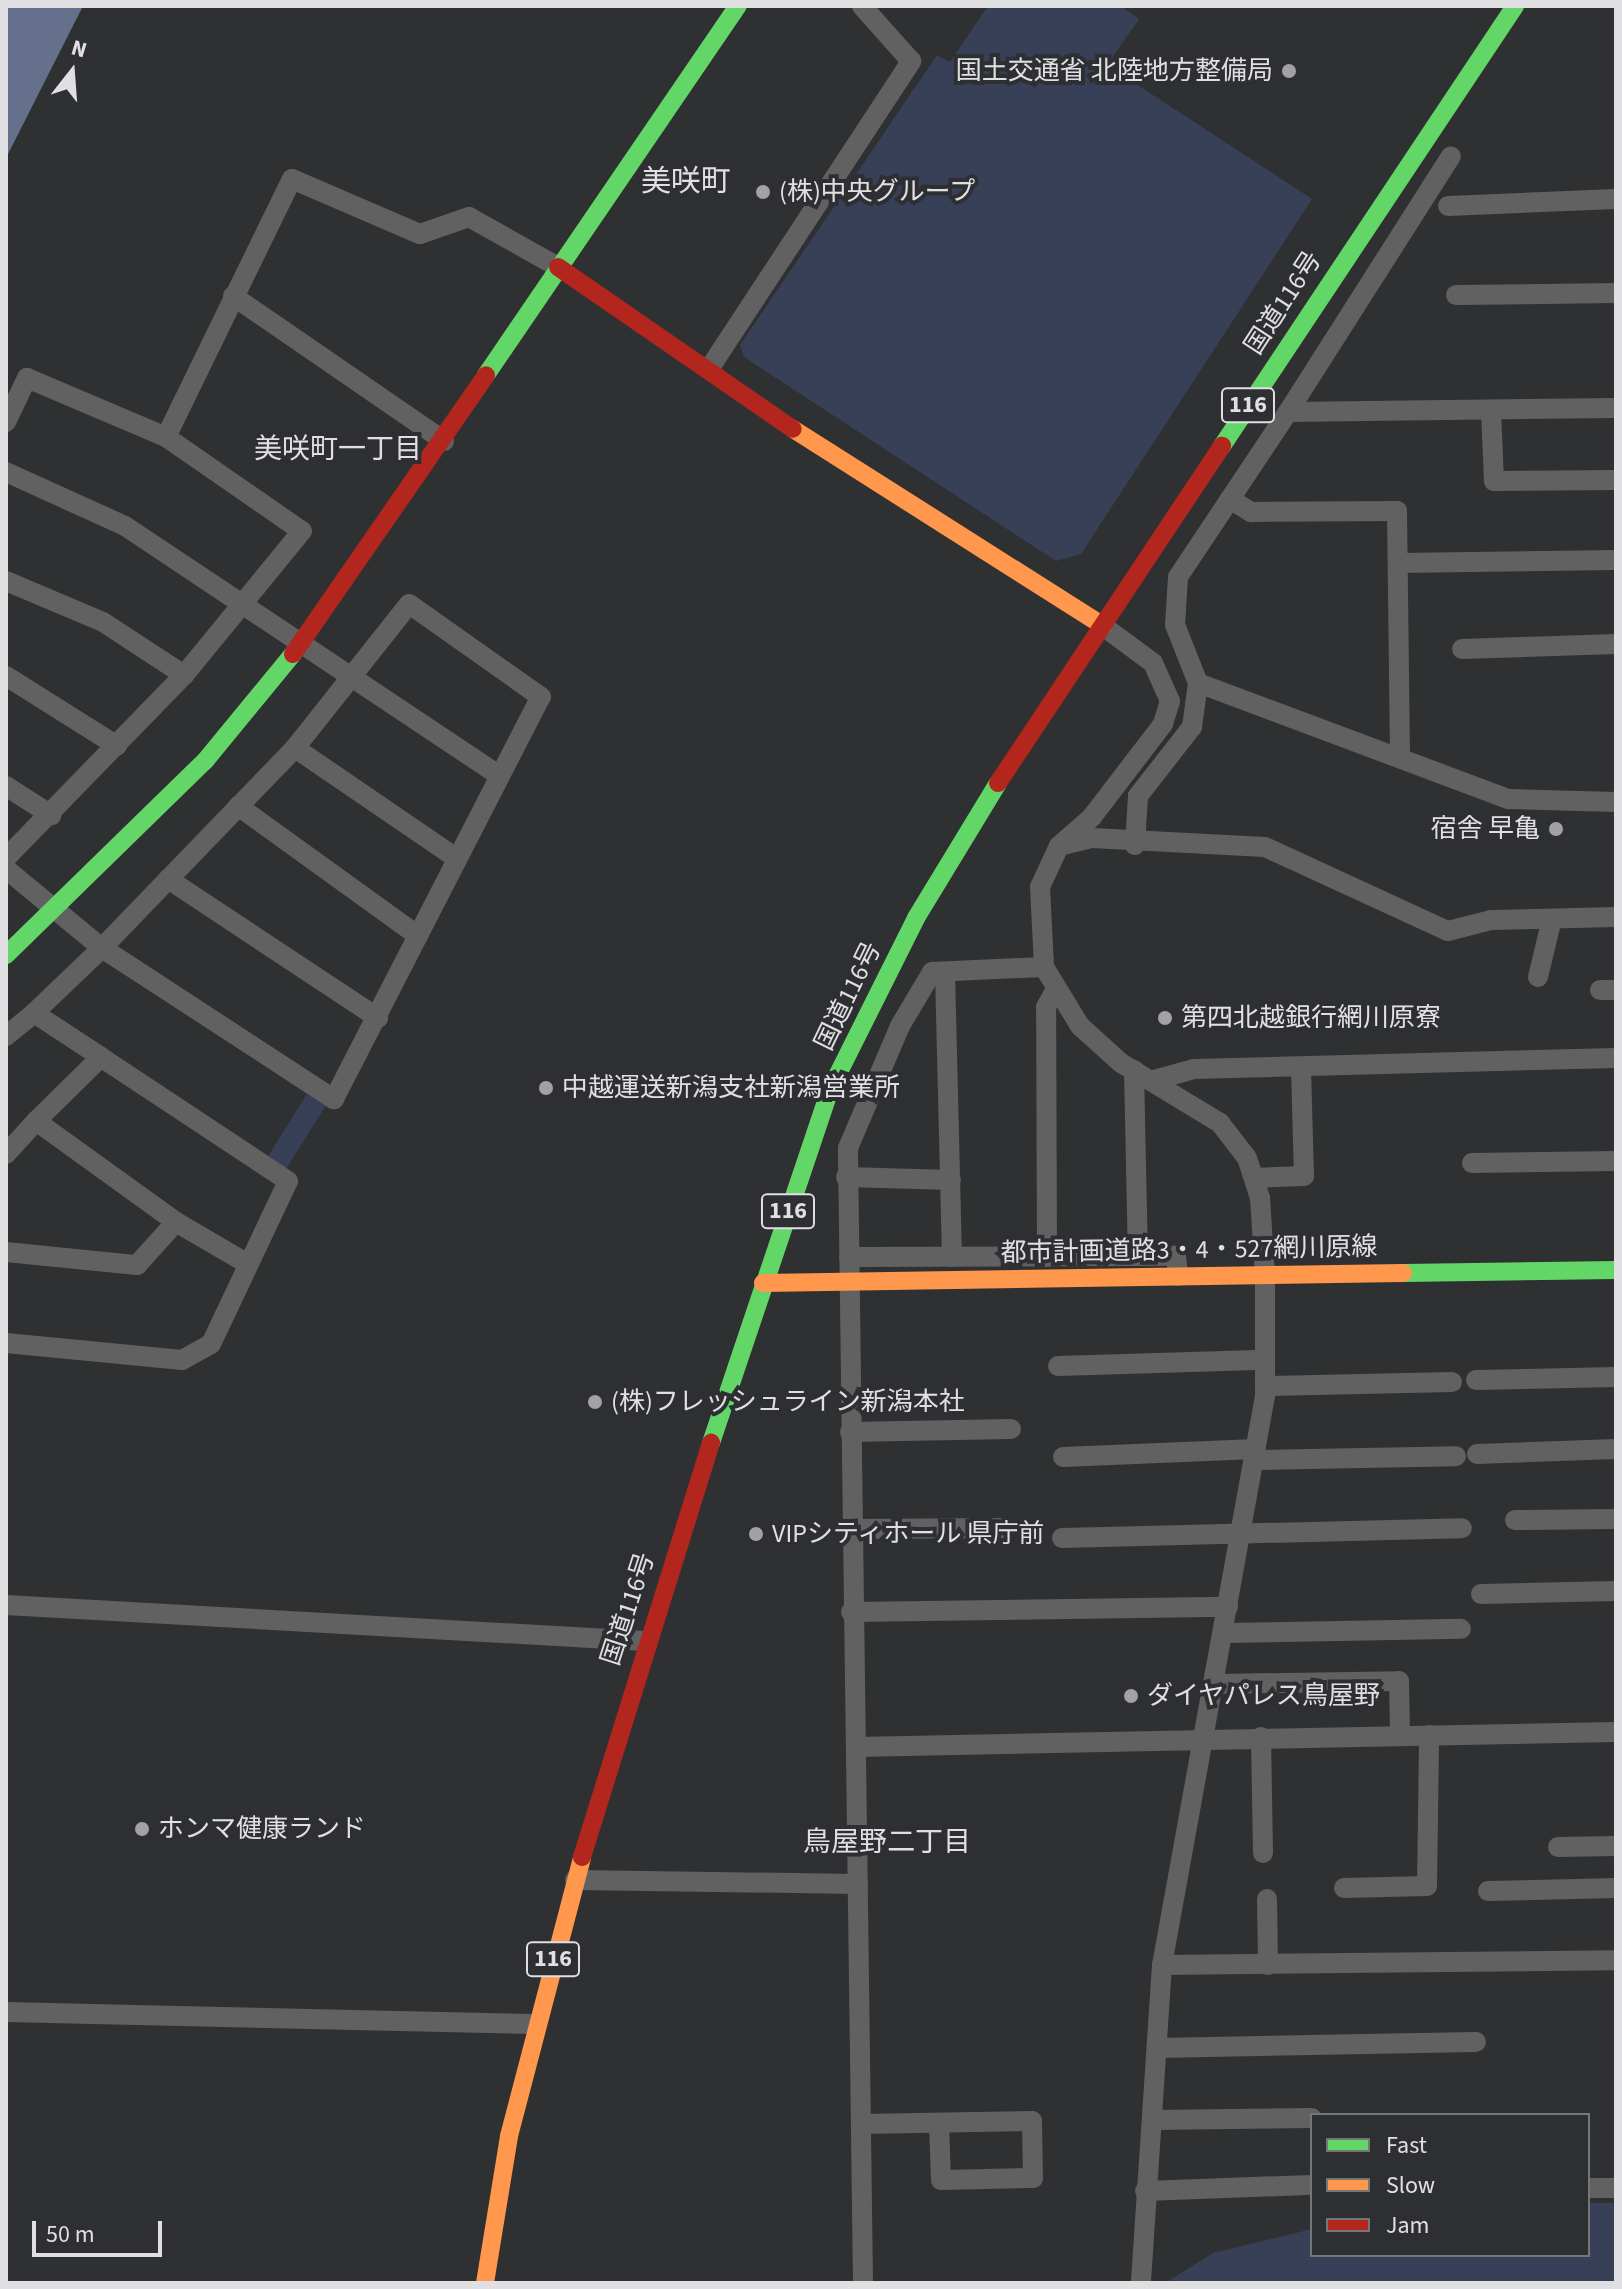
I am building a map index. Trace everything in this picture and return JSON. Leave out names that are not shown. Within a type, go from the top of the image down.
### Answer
[{"type":"main road","points":[[6,955],[205,761],[304,640],[444,441],[558,267],[738,6]]},
{"type":"main road","name":"国道116号","points":[[485,2283],[535,2024],[644,1641],[829,1092],[916,918],[1103,626],[1515,6]]},
{"type":"main road","points":[[558,267],[711,366],[845,464],[1103,626]]},
{"type":"main road","name":"都市計画道路3・4・527網川原線","points":[[763,1283],[1616,1270]]},
{"type":"street","points":[[711,366],[911,61],[862,6]]},
{"type":"street","points":[[1135,845],[1138,796],[1192,727],[1198,683],[1181,652],[1173,599],[1178,577],[1288,412],[1451,156]]},
{"type":"street","points":[[166,437],[292,179],[420,234],[469,217],[558,267]]},
{"type":"street","points":[[1448,206],[1616,199]]},
{"type":"street","points":[[1456,295],[1616,293]]},
{"type":"street","points":[[233,296],[444,441]]},
{"type":"street","points":[[6,422],[27,378],[166,437],[302,531],[184,675],[6,858]]},
{"type":"street","points":[[1288,412],[1616,408]]},
{"type":"street","points":[[1491,410],[1494,481],[1616,480]]},
{"type":"street","points":[[6,472],[125,526],[304,640],[497,774]]},
{"type":"street","points":[[1230,499],[1251,512],[1397,511],[1400,758]]},
{"type":"street","points":[[1398,563],[1616,560]]},
{"type":"street","points":[[6,581],[103,622],[184,675]]},
{"type":"street","points":[[6,869],[102,948],[334,1099],[378,1018],[497,774],[541,697],[409,604],[356,677],[295,748],[102,948],[6,1036]]},
{"type":"street","points":[[1103,626],[1153,663],[1170,701],[1163,724],[1101,806],[1059,846],[1040,887],[1044,967],[1080,1026],[1134,1070],[1220,1123],[1254,1178],[1265,1275],[1265,1386],[1256,1455],[1207,1738],[1162,1965],[1141,2283]]},
{"type":"street","points":[[1462,649],[1616,644]]},
{"type":"street","points":[[6,676],[117,746]]},
{"type":"street","points":[[1198,683],[1509,799],[1616,802]]},
{"type":"street","points":[[295,748],[456,858]]},
{"type":"street","points":[[6,786],[51,815]]},
{"type":"street","points":[[238,806],[418,936]]},
{"type":"street","points":[[1059,846],[1092,838],[1135,845],[1265,847],[1448,931],[1491,920],[1551,923],[1616,917]]},
{"type":"street","points":[[168,879],[378,1018]]},
{"type":"street","points":[[1538,977],[1551,923]]},
{"type":"street","points":[[863,2283],[856,1747],[851,1612],[848,1148],[900,1026],[932,972],[1044,967]]},
{"type":"street","points":[[945,972],[952,1257]]},
{"type":"street","points":[[1047,1257],[1046,1007],[1056,989]]},
{"type":"street","points":[[6,1343],[182,1360],[211,1344],[288,1181],[34,1013]]},
{"type":"street","points":[[6,1154],[101,1057]]},
{"type":"street","points":[[1154,1080],[1194,1069],[1616,1058]]},
{"type":"street","points":[[1254,1178],[1304,1176],[1301,1068]]},
{"type":"street","points":[[1134,1070],[1138,1256]]},
{"type":"street","points":[[36,1121],[176,1222],[248,1264]]},
{"type":"street","points":[[1472,1163],[1616,1161]]},
{"type":"street","points":[[846,1177],[951,1180]]},
{"type":"street","points":[[6,1252],[137,1265],[176,1222]]},
{"type":"street","points":[[849,1257],[1176,1256],[1178,1276]]},
{"type":"street","points":[[1058,1366],[1265,1360]]},
{"type":"street","points":[[1476,1380],[1616,1377]]},
{"type":"street","points":[[1265,1386],[1452,1382]]},
{"type":"street","points":[[850,1432],[1011,1429]]},
{"type":"street","points":[[1477,1454],[1616,1449]]},
{"type":"street","points":[[1063,1457],[1456,1456]]},
{"type":"street","points":[[1515,1520],[1616,1519]]},
{"type":"street","points":[[850,1529],[1005,1528]]},
{"type":"street","points":[[1062,1538],[1243,1531],[1462,1528]]},
{"type":"street","points":[[1481,1594],[1616,1591]]},
{"type":"street","points":[[6,1605],[644,1641]]},
{"type":"street","points":[[851,1612],[1228,1607]]},
{"type":"street","points":[[1224,1633],[1461,1629]]},
{"type":"street","points":[[1216,1684],[1399,1681],[1400,1735]]},
{"type":"street","points":[[856,1747],[1616,1732]]},
{"type":"street","points":[[1344,1888],[1427,1886],[1429,1735]]},
{"type":"street","points":[[1261,1737],[1263,1853]]},
{"type":"street","points":[[1558,1847],[1616,1846]]},
{"type":"street","points":[[575,1880],[858,1884]]},
{"type":"street","points":[[1488,1891],[1616,1888]]},
{"type":"street","points":[[1267,1899],[1268,1965]]},
{"type":"street","points":[[1162,1965],[1616,1960]]},
{"type":"street","points":[[6,2012],[535,2024]]},
{"type":"street","points":[[1158,2048],[1476,2042]]},
{"type":"street","points":[[1152,2120],[1310,2118]]},
{"type":"street","points":[[861,2124],[1032,2121],[1033,2178],[941,2180],[939,2123]]},
{"type":"street","points":[[1145,2191],[1310,2185]]},
{"type":"street","points":[[1590,2188],[1616,2188]]},
{"type":"shaded area","points":[[6,6],[83,6],[6,158]]},
{"type":"shaded area","points":[[988,6],[1121,6],[1139,19],[1107,65],[1312,199],[1081,554],[1056,561],[744,357],[740,345],[937,55],[950,62]]},
{"type":"shaded area","points":[[307,1094],[326,1106],[286,1168],[268,1157]]},
{"type":"shaded area","points":[[1590,2203],[1616,2203],[1616,2283],[1165,2283],[1213,2253],[1310,2229],[1310,2257],[1590,2257]]},
{"type":"traffic: fast","points":[[486,375],[738,6]]},
{"type":"traffic: fast","points":[[1222,446],[1515,6]]},
{"type":"traffic: fast","points":[[6,955],[205,761],[293,654]]},
{"type":"traffic: fast","points":[[711,1443],[829,1092],[916,918],[998,783]]},
{"type":"traffic: fast","points":[[1403,1273],[1616,1270]]},
{"type":"traffic: slow","points":[[793,429],[1103,626]]},
{"type":"traffic: slow","points":[[763,1283],[1403,1273]]},
{"type":"traffic: slow","points":[[485,2283],[509,2136],[582,1857]]},
{"type":"traffic: jam","points":[[558,267],[793,429]]},
{"type":"traffic: jam","points":[[293,654],[486,375]]},
{"type":"traffic: jam","points":[[998,783],[1222,446]]},
{"type":"traffic: jam","points":[[582,1857],[711,1443]]},
{"type":"place","name":"国土交通省 北陸地方整備局","points":[[1289,71]]},
{"type":"place","name":"(株)中央グループ","points":[[763,192]]},
{"type":"place","name":"宿舎 早亀","points":[[1556,829]]},
{"type":"place","name":"第四北越銀行網川原寮","points":[[1165,1018]]},
{"type":"place","name":"中越運送新潟支社新潟営業所","points":[[546,1088]]},
{"type":"place","name":"(株)フレッシュライン新潟本社","points":[[595,1402]]},
{"type":"place","name":"VIPシティホール 県庁前","points":[[756,1534]]},
{"type":"place","name":"ダイヤパレス鳥屋野","points":[[1131,1696]]},
{"type":"place","name":"ホンマ健康ランド","points":[[142,1829]]},
{"type":"district","name":"美咲町","points":[[686,182]]},
{"type":"district","name":"美咲町一丁目","points":[[338,449]]},
{"type":"district","name":"鳥屋野二丁目","points":[[887,1842]]}]
